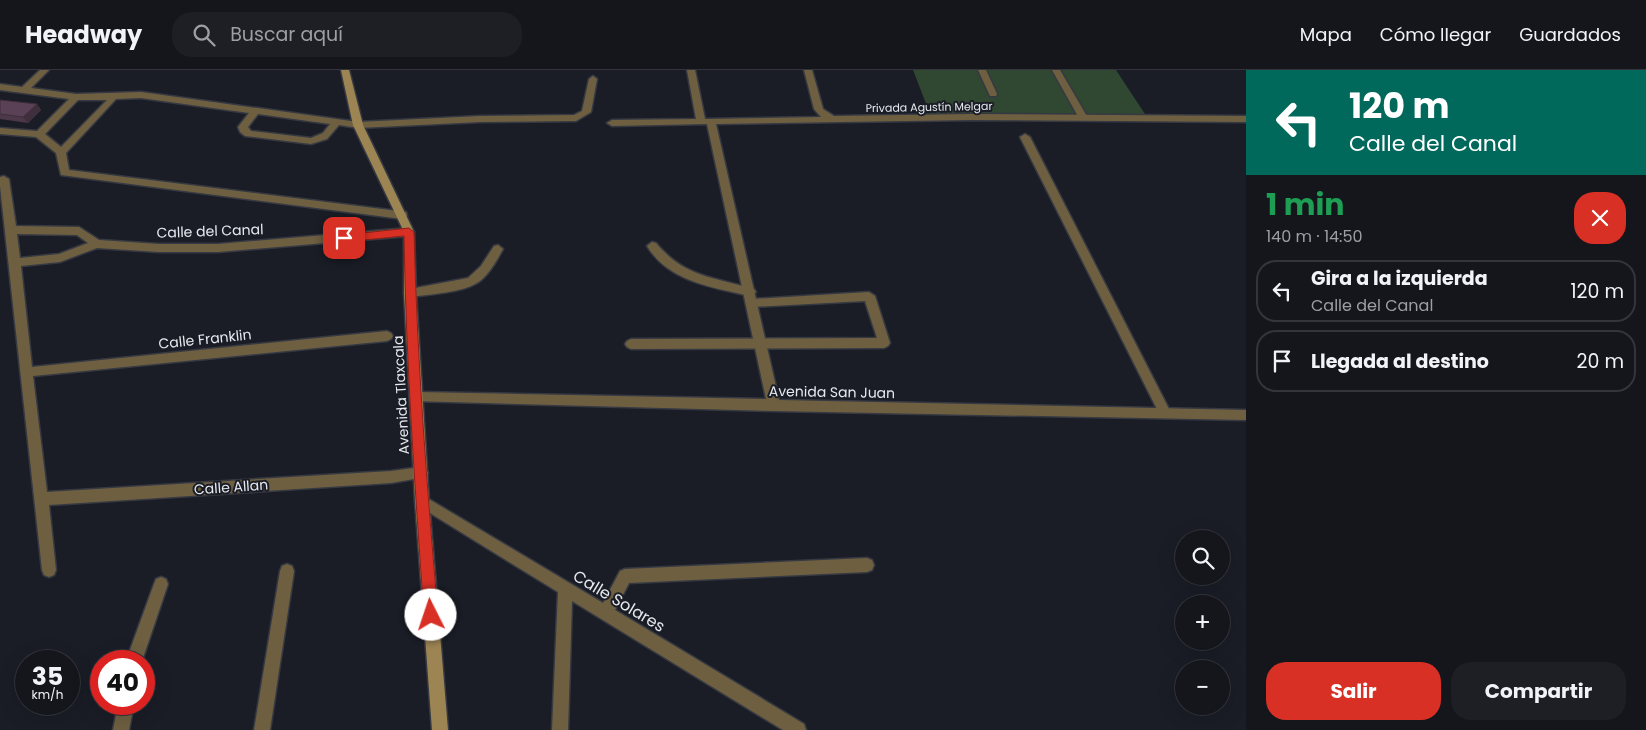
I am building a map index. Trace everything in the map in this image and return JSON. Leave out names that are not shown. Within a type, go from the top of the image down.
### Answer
[{"type":"street","points":[[24,90],[45,70]]},
{"type":"street","name":"Avenida Tlaxcala","points":[[344,70],[358,125],[409,232],[410,293],[422,501],[440,730]]},
{"type":"street","points":[[691,70],[751,297],[774,406]]},
{"type":"street","points":[[808,70],[819,109],[834,120]]},
{"type":"street","points":[[982,70],[993,94]]},
{"type":"street","points":[[1056,70],[1083,118]]},
{"type":"street","points":[[0,87],[76,97],[141,95],[358,125],[480,119],[576,118],[586,112],[593,79]]},
{"type":"street","points":[[39,134],[76,97]]},
{"type":"street","points":[[61,152],[113,97]]},
{"type":"street","points":[[255,111],[243,127],[248,134],[311,141],[320,140],[327,136],[336,122]]},
{"type":"street","name":"Privada Agustín Melgar","points":[[612,123],[971,117],[1246,119]]},
{"type":"street","points":[[0,131],[39,134],[61,152],[64,173],[402,215]]},
{"type":"street","points":[[1025,137],[1165,413]]},
{"type":"street","points":[[4,179],[49,570]]},
{"type":"street","points":[[11,230],[78,231],[96,244]]},
{"type":"street","name":"Calle del Canal","points":[[14,263],[60,258],[96,244],[159,248],[218,248],[409,232]]},
{"type":"street","points":[[631,344],[884,343],[869,296],[751,297],[685,276],[661,259],[652,246]]},
{"type":"street","points":[[410,293],[466,284],[475,280],[481,275],[498,249]]},
{"type":"street","name":"Calle Franklin","points":[[26,372],[387,336]]},
{"type":"street","name":"Avenida San Juan","points":[[416,397],[1246,415]]},
{"type":"street","name":"Calle Allan","points":[[42,499],[391,478],[421,473]]},
{"type":"street","name":"Calle Solares","points":[[422,501],[798,730]]},
{"type":"street","points":[[606,613],[625,576],[867,565]]},
{"type":"street","points":[[262,730],[287,571]]},
{"type":"street","points":[[138,650],[161,584]]},
{"type":"street","points":[[560,730],[565,588]]},
{"type":"street","points":[[121,730],[124,715]]},
{"type":"green space","points":[[913,70],[1116,70],[1145,114],[930,114]]},
{"type":"building","points":[[0,100],[37,104],[23,117],[0,114]]},
{"type":"route","points":[[344,238],[409,232],[410,293],[422,501],[431,615]]}]
